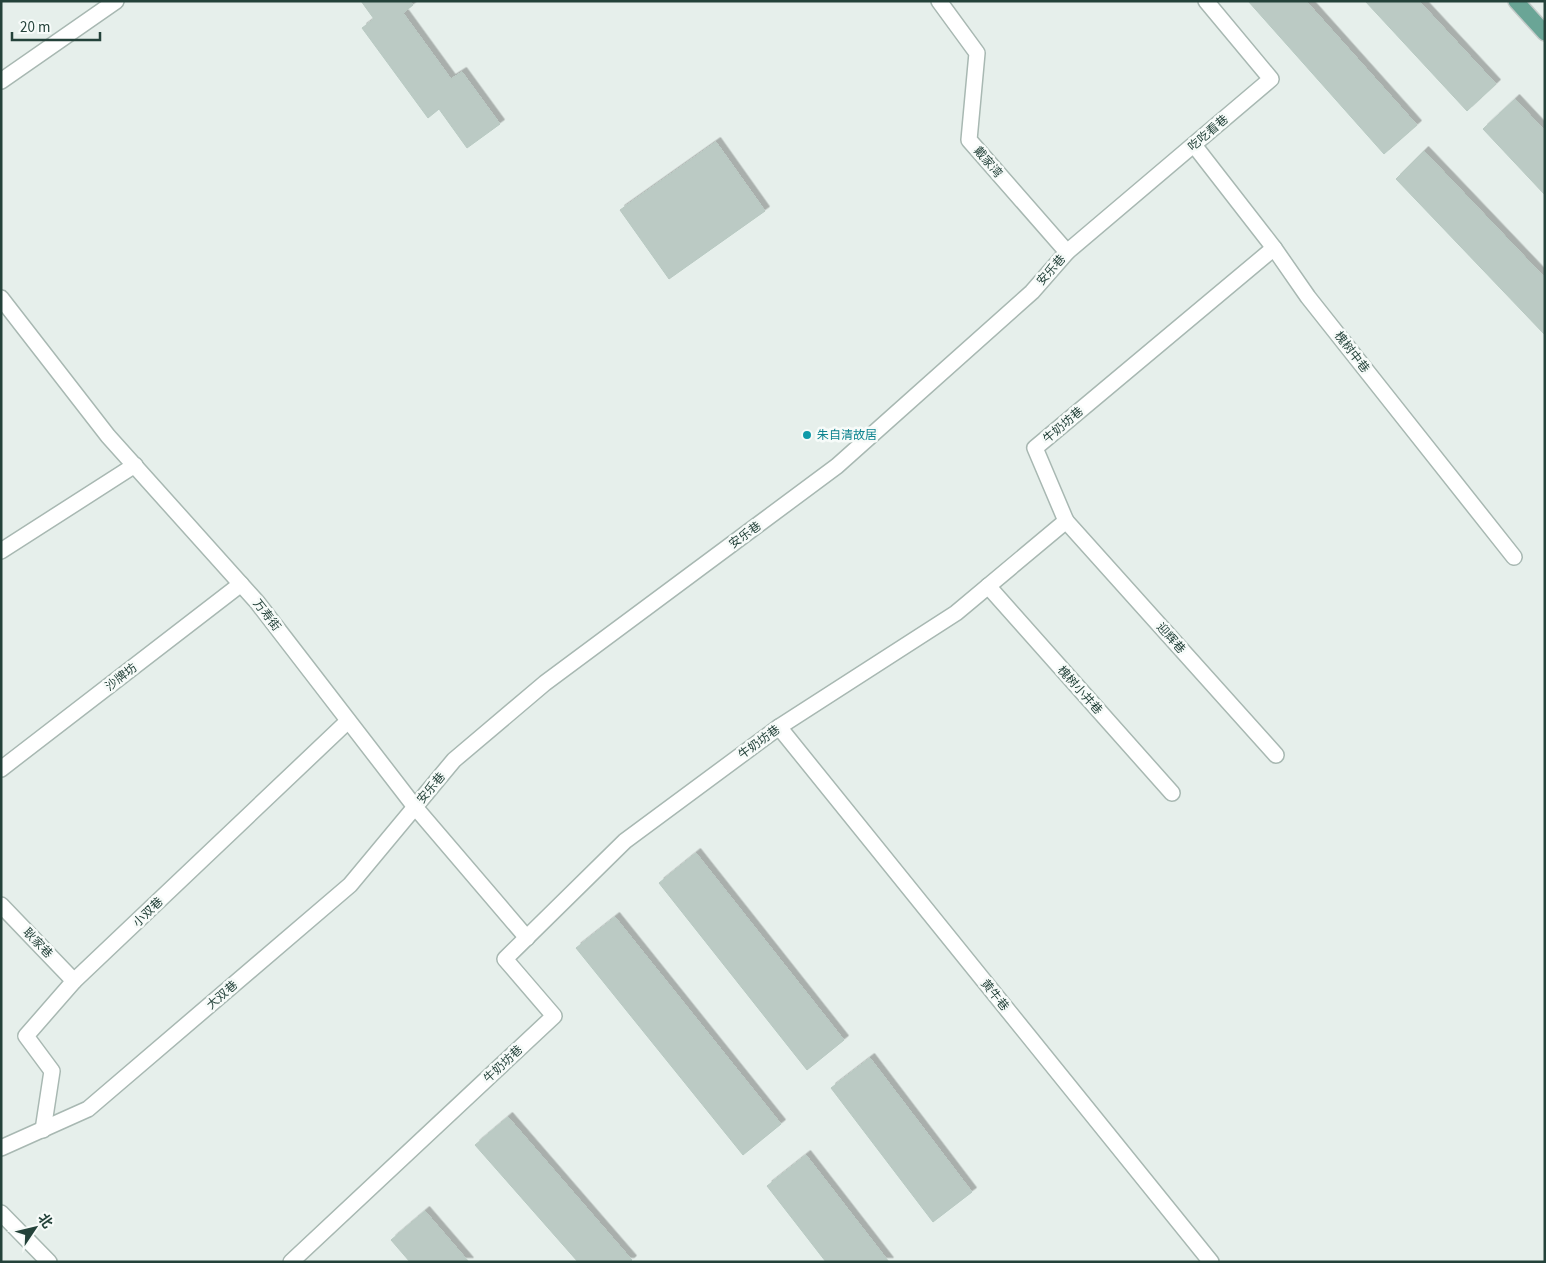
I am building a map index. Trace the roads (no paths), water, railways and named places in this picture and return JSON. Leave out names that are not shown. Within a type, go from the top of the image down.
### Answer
[{"type":"main road","points":[[1516,1],[1545,33]]},
{"type":"street","points":[[1,81],[116,1]]},
{"type":"street","name":"戴家湾","points":[[939,1],[977,52],[969,140],[1067,252]]},
{"type":"street","name":"吃吃看巷","points":[[1067,252],[1271,79],[1206,1]]},
{"type":"street","name":"槐树中巷","points":[[1194,145],[1274,248],[1308,297],[1514,557]]},
{"type":"street","name":"牛奶坊巷","points":[[291,1262],[554,1016],[505,959],[625,841],[779,727],[956,613],[1066,521],[1035,448],[1274,248]]},
{"type":"street","name":"安乐巷","points":[[415,807],[454,760],[545,683],[837,466],[1032,292],[1067,252]]},
{"type":"street","name":"万寿街","points":[[1,298],[108,436],[257,602],[415,807],[526,938]]},
{"type":"street","points":[[1,551],[135,465]]},
{"type":"street","name":"迎辉巷","points":[[1066,521],[1276,755]]},
{"type":"street","name":"沙牌坊","points":[[1,769],[241,584]]},
{"type":"street","name":"槐树小井巷","points":[[988,586],[1172,793]]},
{"type":"street","name":"小双巷","points":[[43,1130],[52,1071],[26,1036],[74,982],[348,721]]},
{"type":"street","name":"黄牛巷","points":[[779,727],[1211,1262]]},
{"type":"street","name":"大双巷","points":[[1,1148],[88,1109],[350,885],[415,807]]},
{"type":"street","name":"耿家巷","points":[[1,906],[74,982]]},
{"type":"street","points":[[1,1213],[48,1262]]},
{"type":"place","name":"朱自清故居","points":[[807,435]]}]
